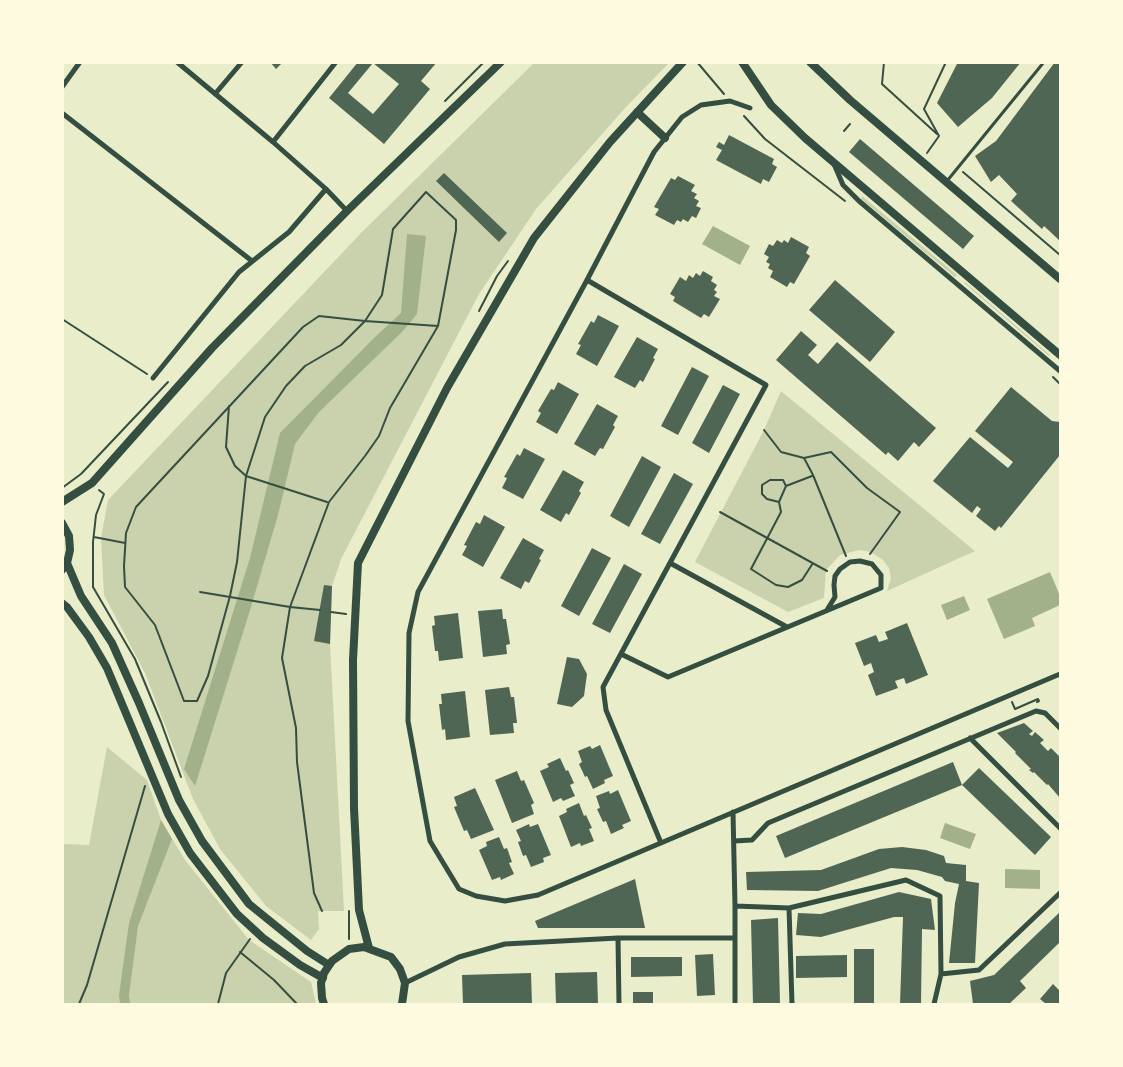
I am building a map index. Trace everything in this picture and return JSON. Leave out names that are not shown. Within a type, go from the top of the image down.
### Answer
[{"type":"street","points":[[62,87],[80,62]]},
{"type":"street","points":[[177,62],[273,142],[326,189],[347,211]]},
{"type":"street","points":[[215,94],[242,62]]},
{"type":"street","points":[[273,142],[336,62]]},
{"type":"street","points":[[62,502],[92,483],[212,348],[347,211],[501,62]]},
{"type":"street","points":[[370,948],[359,910],[354,808],[353,660],[358,563],[447,388],[534,238],[610,142],[683,62]]},
{"type":"street","points":[[742,62],[772,105],[805,138],[1060,355]]},
{"type":"street","points":[[810,62],[850,100],[1060,279]]},
{"type":"street","points":[[750,108],[730,101],[701,105],[682,117],[654,152],[418,592],[409,633],[408,721],[430,841],[459,889],[476,896],[505,901],[538,895],[1060,674]]},
{"type":"street","points":[[62,112],[252,261]]},
{"type":"street","points":[[637,112],[666,138]]},
{"type":"street","points":[[834,163],[843,185],[858,201],[1060,371]]},
{"type":"street","points":[[154,378],[239,272],[289,232],[326,189]]},
{"type":"street","points":[[587,280],[766,385],[603,687],[606,710],[661,843]]},
{"type":"street","points":[[62,523],[69,536],[70,550],[65,566],[81,596],[112,643],[179,800],[202,841],[249,904],[307,951],[329,965]]},
{"type":"street","points":[[621,654],[668,677],[880,588],[881,575],[872,564],[860,560],[850,562],[840,569],[835,576],[835,597],[827,610]]},
{"type":"street","points":[[670,563],[787,627]]},
{"type":"street","points":[[62,603],[89,637],[107,668],[168,814],[190,853],[237,914],[300,965],[323,978]]},
{"type":"street","points":[[734,841],[752,840],[768,823],[1031,714],[1041,711],[1060,728]]},
{"type":"street","points":[[970,738],[1060,828]]},
{"type":"street","points":[[733,812],[735,1004]]},
{"type":"street","points":[[735,906],[789,908],[906,880],[940,896],[941,974],[934,1004]]},
{"type":"street","points":[[941,974],[979,970],[1060,893]]},
{"type":"street","points":[[789,908],[792,1004]]},
{"type":"street","points":[[405,983],[459,957],[505,944],[618,938],[735,938]]},
{"type":"street","points":[[618,938],[619,1004]]},
{"type":"street","points":[[324,1004],[322,998],[323,978],[329,965],[350,949],[364,947],[391,957],[400,969],[405,983],[402,1004]]},
{"type":"lane","points":[[946,182],[1044,62]]},
{"type":"path","points":[[884,62],[882,84],[939,136]]},
{"type":"path","points":[[939,136],[924,109],[946,62]]},
{"type":"path","points":[[844,130],[850,124]]},
{"type":"path","points":[[926,155],[939,136]]},
{"type":"path","points":[[958,167],[1060,255]]},
{"type":"path","points":[[322,911],[314,894],[297,762],[296,728],[282,658],[290,607],[328,502],[379,436],[390,408],[438,326],[456,220],[426,192],[393,229],[382,295],[365,322],[341,345],[305,366],[286,386],[266,416],[246,476],[237,562],[230,596],[208,676],[197,701],[184,701],[155,625],[125,588],[126,533],[136,507],[303,326],[319,316],[365,322],[438,326]]},
{"type":"path","points":[[480,310],[497,276],[513,255]]},
{"type":"path","points":[[62,320],[154,378]]},
{"type":"path","points":[[229,406],[226,447],[235,466],[246,476],[328,502]]},
{"type":"path","points":[[764,430],[781,452],[804,458],[831,452],[867,488],[900,512],[866,562]]},
{"type":"path","points":[[804,458],[850,562]]},
{"type":"path","points":[[62,488],[81,474],[104,494],[96,515],[93,587],[135,659],[162,722],[181,778]]},
{"type":"path","points":[[813,476],[786,486],[779,502],[781,512],[751,569],[776,585],[788,586],[802,580],[813,563]]},
{"type":"path","points":[[779,502],[767,499],[762,494],[762,485],[770,480],[782,480],[786,486]]},
{"type":"path","points":[[720,512],[835,576]]},
{"type":"path","points":[[94,537],[125,543]]},
{"type":"path","points":[[200,592],[320,610]]},
{"type":"path","points":[[331,612],[352,614]]},
{"type":"path","points":[[1009,695],[1015,709],[1038,699],[1039,701],[1027,706],[1031,714]]},
{"type":"path","points":[[79,1004],[87,985],[146,780],[153,778]]},
{"type":"path","points":[[349,906],[349,942]]},
{"type":"path","points":[[218,1004],[226,973],[257,932]]},
{"type":"path","points":[[240,952],[274,980],[297,1004]]},
{"type":"shaded area","points":[[534,63],[669,63],[625,108],[536,209],[479,294],[341,559],[332,586],[330,644],[344,911],[318,911],[319,929],[311,940],[266,906],[220,849],[193,799],[145,673],[104,595],[101,538],[108,500],[362,232]]},
{"type":"shaded area","points":[[862,196],[957,275],[955,277],[861,199]]},
{"type":"shaded area","points":[[713,226],[750,246],[740,265],[702,244]]},
{"type":"shaded area","points":[[407,234],[426,236],[417,314],[402,332],[319,412],[295,444],[278,515],[195,786],[184,769],[250,558],[280,433],[401,313]]},
{"type":"shaded area","points":[[965,282],[1050,355],[964,283]]},
{"type":"shaded area","points":[[781,391],[975,551],[887,591],[891,578],[889,568],[883,560],[871,552],[859,550],[840,555],[826,570],[824,598],[788,612],[695,562],[764,430]]},
{"type":"shaded area","points":[[1050,572],[1060,596],[1060,605],[1032,618],[1035,626],[1004,639],[987,599]]},
{"type":"shaded area","points":[[964,596],[970,610],[947,620],[941,605]]},
{"type":"shaded area","points":[[107,747],[147,780],[161,820],[185,860],[249,940],[311,982],[316,1004],[63,1004],[63,844],[89,845]]},
{"type":"shaded area","points":[[161,820],[172,839],[138,926],[129,995],[130,1004],[120,1004],[119,995],[129,923]]},
{"type":"shaded area","points":[[945,823],[976,834],[970,849],[940,838]]},
{"type":"shaded area","points":[[1005,869],[1040,870],[1040,889],[1005,888]]},
{"type":"building","points":[[270,62],[283,62],[276,69]]},
{"type":"building","points":[[358,62],[437,62],[421,81],[430,89],[384,144],[329,98]],"holes":[[[373,63],[399,84],[373,114],[348,93]]]},
{"type":"building","points":[[958,62],[1021,62],[992,98],[958,127],[937,103]]},
{"type":"building","points":[[1055,62],[1060,62],[1060,241],[1044,226],[1042,229],[1011,201],[1017,194],[999,175],[991,182],[975,156],[996,141]]},
{"type":"building","points":[[729,135],[774,159],[772,164],[777,167],[769,182],[763,179],[761,184],[716,160],[722,150],[716,147],[719,142],[724,145]]},
{"type":"building","points":[[860,139],[974,236],[963,249],[849,152]]},
{"type":"building","points":[[444,173],[507,233],[499,242],[436,181]]},
{"type":"building","points":[[678,176],[695,185],[691,191],[697,194],[694,198],[699,201],[696,206],[701,208],[696,218],[692,216],[688,222],[683,219],[681,222],[677,220],[674,225],[655,215],[659,209],[654,207],[671,178],[675,180]]},
{"type":"building","points":[[791,237],[809,247],[806,253],[810,256],[794,284],[790,282],[787,287],[770,277],[773,271],[768,268],[770,264],[766,262],[769,257],[764,254],[769,244],[773,246],[777,240],[782,243],[784,240],[788,243]]},
{"type":"building","points":[[703,271],[713,277],[711,281],[717,285],[714,290],[717,292],[714,296],[720,299],[709,317],[704,314],[701,318],[673,301],[675,297],[670,294],[680,277],[686,281],[689,275],[693,278],[696,273],[700,276]]},
{"type":"building","points":[[835,280],[895,332],[870,362],[809,310]]},
{"type":"building","points":[[598,315],[619,326],[597,366],[576,354],[581,345],[578,344],[591,321],[594,323]]},
{"type":"building","points":[[801,331],[817,345],[808,355],[818,364],[837,342],[936,428],[919,447],[914,442],[898,461],[888,452],[886,455],[776,360]]},
{"type":"building","points":[[637,337],[658,349],[643,382],[640,380],[635,388],[614,377]]},
{"type":"building","points":[[692,367],[709,376],[678,435],[661,426]]},
{"type":"building","points":[[558,382],[579,394],[557,434],[536,422],[541,413],[538,411],[551,389],[554,390]]},
{"type":"building","points":[[723,385],[740,394],[709,453],[692,443]]},
{"type":"building","points":[[1011,387],[1052,421],[1060,422],[1060,455],[1001,528],[999,526],[995,531],[976,516],[981,509],[977,506],[972,513],[933,481],[970,437],[1008,468],[1013,462],[975,431]]},
{"type":"building","points":[[597,404],[618,416],[613,425],[615,427],[603,449],[600,448],[595,456],[574,444]]},
{"type":"building","points":[[524,448],[545,459],[523,499],[502,488],[507,478],[504,477],[517,454],[520,456]]},
{"type":"building","points":[[642,456],[661,467],[629,527],[610,516]]},
{"type":"building","points":[[563,470],[584,482],[579,491],[581,493],[569,515],[566,513],[561,522],[540,510]]},
{"type":"building","points":[[674,473],[693,484],[660,544],[641,534]]},
{"type":"building","points":[[484,515],[505,527],[483,567],[462,555],[467,546],[464,545],[476,522],[480,524]]},
{"type":"building","points":[[523,538],[544,550],[529,583],[525,581],[521,589],[500,578]]},
{"type":"building","points":[[592,548],[611,558],[579,616],[561,606]]},
{"type":"building","points":[[624,564],[642,574],[610,633],[592,624]]},
{"type":"building","points":[[324,585],[332,586],[330,644],[314,641]]},
{"type":"building","points":[[502,609],[503,619],[506,619],[510,644],[506,645],[507,654],[483,657],[478,611]]},
{"type":"building","points":[[458,613],[463,658],[439,661],[438,651],[435,651],[432,626],[435,625],[434,616]]},
{"type":"building","points":[[907,623],[928,675],[906,684],[904,678],[895,681],[898,688],[876,696],[868,675],[874,672],[871,663],[864,666],[855,643],[876,635],[879,642],[888,639],[885,632]]},
{"type":"building","points":[[567,657],[579,659],[587,674],[584,696],[572,707],[557,704]]},
{"type":"building","points":[[509,687],[511,697],[514,697],[517,723],[513,723],[514,733],[490,735],[485,690]]},
{"type":"building","points":[[465,691],[470,737],[446,740],[445,729],[442,730],[439,704],[442,704],[441,694]]},
{"type":"building","points":[[1024,723],[1033,731],[1029,734],[1032,736],[1035,732],[1044,740],[1040,743],[1048,751],[1051,748],[1060,757],[1060,798],[1048,784],[1029,770],[1031,769],[997,733]]},
{"type":"building","points":[[600,745],[613,776],[604,780],[605,783],[593,789],[579,764],[582,762],[578,751],[590,746],[592,749]]},
{"type":"building","points":[[560,758],[574,783],[570,785],[575,796],[563,801],[561,798],[553,802],[540,771],[549,767],[547,764]]},
{"type":"building","points":[[953,762],[962,785],[785,858],[776,836]]},
{"type":"building","points":[[979,768],[1051,837],[1035,855],[962,785]]},
{"type":"building","points":[[517,771],[521,781],[524,780],[534,803],[531,805],[534,814],[512,823],[495,780]]},
{"type":"building","points":[[475,788],[494,830],[471,839],[467,830],[464,831],[454,807],[457,806],[454,797]]},
{"type":"building","points":[[618,790],[631,821],[622,825],[624,828],[611,834],[606,821],[603,822],[597,809],[600,808],[596,796],[609,791],[610,794]]},
{"type":"building","points":[[579,803],[584,816],[586,815],[592,828],[589,829],[594,841],[581,846],[580,843],[571,847],[559,816],[567,812],[566,809]]},
{"type":"building","points":[[529,824],[530,827],[538,824],[551,855],[543,858],[544,862],[531,867],[526,855],[523,856],[518,842],[521,841],[516,830]]},
{"type":"building","points":[[499,837],[504,849],[507,848],[512,862],[509,863],[514,874],[501,880],[500,877],[492,880],[479,850],[487,846],[486,842]]},
{"type":"building","points":[[902,847],[926,850],[944,856],[946,863],[966,865],[966,881],[979,883],[975,963],[949,963],[955,903],[959,884],[945,881],[942,877],[917,870],[891,868],[818,891],[747,890],[746,872],[821,870],[879,849]]},
{"type":"building","points":[[635,879],[645,928],[538,928],[535,921]]},
{"type":"building","points":[[899,892],[931,899],[935,930],[922,929],[921,1004],[900,1004],[903,917],[894,917],[821,937],[796,935],[798,913],[821,914]]},
{"type":"building","points":[[1060,912],[1060,942],[1020,981],[1026,988],[1009,1004],[973,1004],[970,981],[994,975]]},
{"type":"building","points":[[778,918],[780,1004],[753,1004],[751,920]]},
{"type":"building","points":[[854,949],[874,949],[874,1004],[854,1004]]},
{"type":"building","points":[[713,954],[715,995],[697,996],[695,955]]},
{"type":"building","points":[[847,955],[847,977],[796,978],[796,956]]},
{"type":"building","points":[[631,957],[682,957],[682,976],[631,977]]},
{"type":"building","points":[[597,972],[598,1004],[556,1004],[555,973]]},
{"type":"building","points":[[531,973],[532,1004],[463,1004],[462,975]]},
{"type":"building","points":[[1053,984],[1060,991],[1060,1004],[1046,1004],[1040,999]]},
{"type":"building","points":[[633,992],[653,992],[653,1004],[633,1004]]}]
